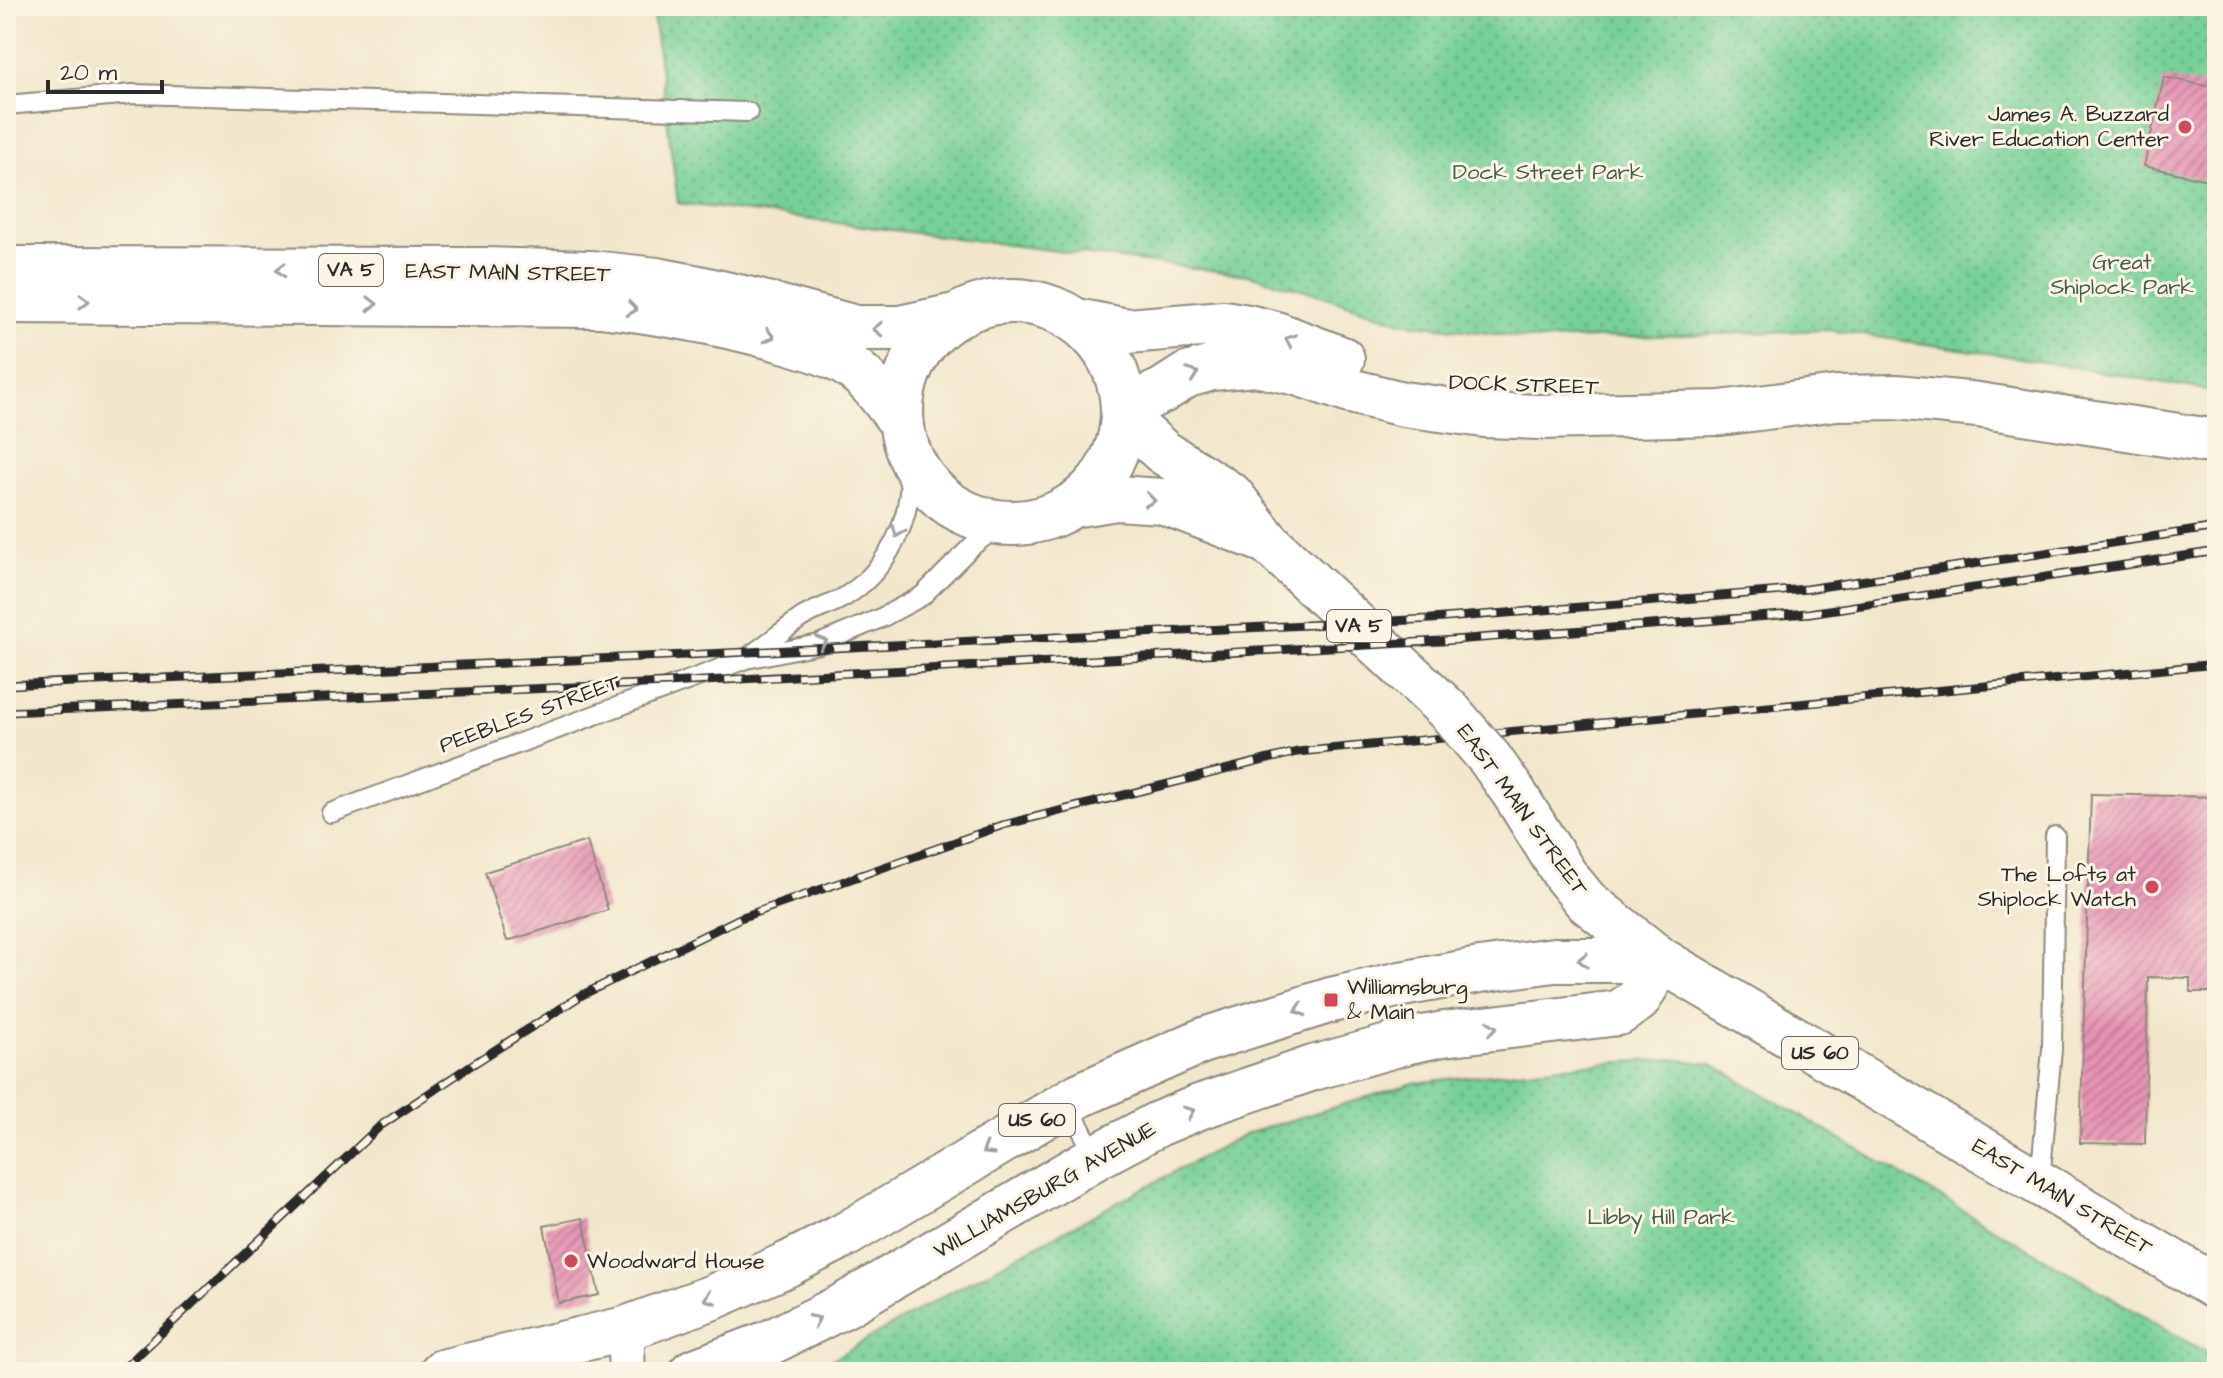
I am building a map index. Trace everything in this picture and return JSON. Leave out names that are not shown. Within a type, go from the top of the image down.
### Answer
[{"type":"main road","name":"EAST MAIN STREET","points":[[6,269],[591,273],[694,287],[856,328],[900,328],[955,316]]},
{"type":"main road","name":"VA 5","points":[[955,316],[1004,300],[1030,302],[1055,309],[1077,321],[1107,353],[1116,373],[1123,412]]},
{"type":"main road","name":"EAST MAIN STREET","points":[[6,301],[600,305],[693,318],[799,345],[838,359],[876,389],[905,439]]},
{"type":"main road","points":[[905,439],[901,396],[907,372],[919,350],[935,331],[955,316]]},
{"type":"main road","name":"DOCK STREET","points":[[1077,321],[1128,331],[1211,324],[1248,327],[1345,360],[1447,384],[1523,389],[1723,388],[1837,398],[1939,400],[2217,442]]},
{"type":"main road","name":"DOCK STREET","points":[[1123,412],[1187,375],[1212,368],[1255,364],[1279,368],[1403,404],[1484,415],[1539,417],[1720,413],[1837,398]]},
{"type":"main road","name":"EAST MAIN STREET","points":[[1123,412],[1163,452],[1231,495],[1267,541],[1450,712],[1514,793],[1565,875],[1604,917],[1661,960],[2217,1288]]},
{"type":"main road","points":[[1072,505],[1089,492],[1113,457],[1120,437],[1123,412]]},
{"type":"main road","name":"VA 5","points":[[905,439],[925,482],[946,503],[973,516],[1002,523],[1032,521],[1046,518],[1072,505]]},
{"type":"main road","name":"EAST MAIN STREET","points":[[1072,505],[1117,498],[1162,501],[1267,541]]},
{"type":"main road","name":"US 60","points":[[442,1372],[625,1329],[713,1297],[788,1264],[901,1203],[1067,1103],[1204,1040],[1331,1000],[1427,979],[1554,960],[1661,960]]},
{"type":"main road","name":"WILLIAMSBURG AVENUE","points":[[692,1372],[771,1342],[845,1305],[1096,1157],[1158,1124],[1199,1107],[1361,1054],[1443,1034],[1619,1013],[1638,1000],[1661,960]]},
{"type":"street","points":[[625,1329],[627,1372]]},
{"type":"lane","points":[[6,105],[133,94],[748,112]]},
{"type":"lane","name":"PEEBLES STREET","points":[[746,659],[804,617],[846,596],[881,564],[895,542],[909,494],[905,439]]},
{"type":"lane","name":"PEEBLES STREET","points":[[331,813],[746,659],[819,644],[881,618],[933,586],[972,546],[1002,523]]},
{"type":"lane","points":[[2039,1184],[2052,1049],[2055,836]]},
{"type":"lane","points":[[1067,1103],[1096,1157]]},
{"type":"green space","name":"Dock Street Park","points":[[652,6],[2217,6],[2217,392],[2008,356],[1829,330],[1540,340],[1401,322],[1248,275],[678,203]]},
{"type":"green space","name":"Libby Hill Park","points":[[1671,1059],[1712,1064],[2217,1359],[2217,1372],[810,1372],[943,1296],[1245,1134],[1414,1083],[1562,1066]]},
{"type":"building","name":"James A. Buzzard River Education Center","points":[[2164,77],[2217,88],[2217,182],[2144,166]]},
{"type":"building","name":"The Lofts at Shiplock Watch","points":[[2091,794],[2217,797],[2217,992],[2190,992],[2190,978],[2148,977],[2145,1144],[2080,1143]]},
{"type":"building","points":[[587,841],[608,910],[507,941],[485,872]]},
{"type":"building","name":"Woodward House","points":[[583,1218],[599,1295],[559,1303],[544,1226]]},
{"type":"railway","points":[[6,685],[1431,619],[1807,589],[2217,527]]},
{"type":"railway","points":[[6,712],[667,683],[1441,641],[1809,613],[2217,551]]},
{"type":"railway","points":[[120,1372],[380,1126],[582,995],[740,918],[1003,825],[1297,752],[2217,664]]},
{"type":"place","name":"James A. Buzzard River Education Center","points":[[2185,127]]},
{"type":"place","name":"The Lofts at Shiplock Watch","points":[[2152,887]]},
{"type":"place","name":"Williamsburg & Main","points":[[1331,1000]]},
{"type":"place","name":"Woodward House","points":[[571,1261]]},
{"type":"park label","name":"Great Shiplock Park","points":[[2122,274]]}]
